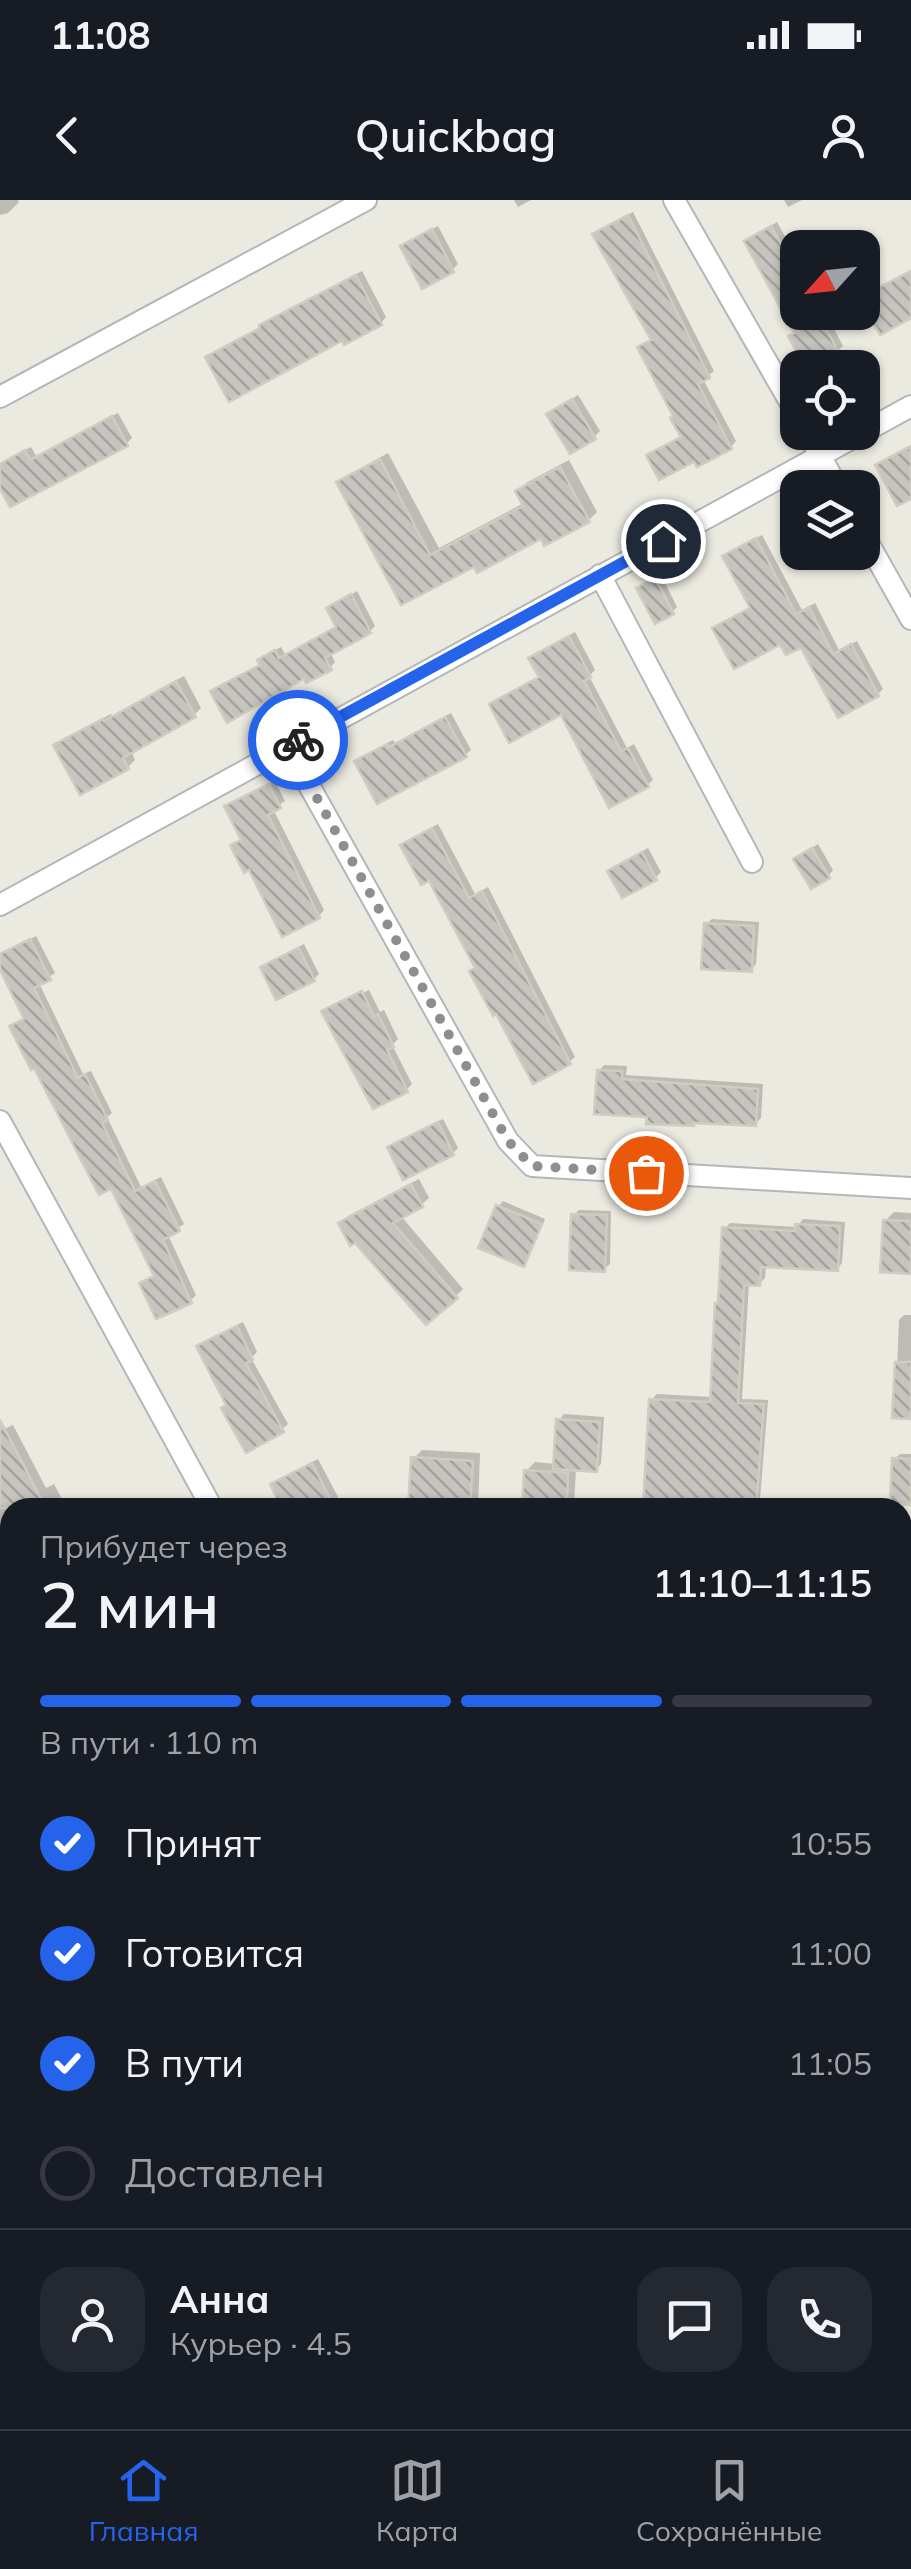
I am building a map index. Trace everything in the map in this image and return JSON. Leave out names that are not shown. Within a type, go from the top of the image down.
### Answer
[{"type":"street","points":[[0,397],[366,200]]},
{"type":"street","points":[[674,200],[780,385]]},
{"type":"street","points":[[0,905],[911,406]]},
{"type":"street","points":[[816,450],[828,470]]},
{"type":"street","points":[[880,564],[911,619]]},
{"type":"street","points":[[600,575],[752,862]]},
{"type":"street","points":[[288,746],[508,1141],[532,1166],[911,1188]]},
{"type":"street","points":[[0,1120],[207,1498]]},
{"type":"building","points":[[628,215],[710,378],[698,384],[732,449],[659,480],[646,455],[681,437],[637,347],[651,340],[592,234]]},
{"type":"building","points":[[771,226],[780,242],[780,307],[744,241]]},
{"type":"building","points":[[432,229],[454,272],[422,289],[400,246]]},
{"type":"building","points":[[911,271],[911,318],[880,335],[877,330],[880,287]]},
{"type":"building","points":[[356,275],[382,325],[344,345],[342,341],[229,402],[205,357]]},
{"type":"building","points":[[792,330],[827,330],[837,350],[795,350],[788,336],[794,333]]},
{"type":"building","points":[[572,399],[596,439],[570,454],[546,414]]},
{"type":"building","points":[[112,416],[128,446],[10,507],[0,489],[0,464],[25,450],[30,460]]},
{"type":"building","points":[[911,446],[911,499],[897,506],[875,465]]},
{"type":"building","points":[[380,459],[430,555],[523,506],[515,491],[560,467],[590,522],[544,546],[541,539],[477,573],[474,567],[401,605],[336,482]]},
{"type":"building","points":[[756,538],[796,614],[809,607],[833,654],[851,644],[879,696],[838,718],[801,648],[786,655],[780,645],[734,669],[712,628],[750,608],[722,556]]},
{"type":"building","points":[[655,578],[674,614],[655,624],[636,588]]},
{"type":"building","points":[[351,594],[371,633],[325,658],[332,670],[306,683],[304,679],[227,723],[210,691],[260,665],[257,660],[275,650],[279,658],[336,627],[326,608]]},
{"type":"building","points":[[569,636],[591,677],[584,681],[621,751],[628,748],[649,787],[609,808],[561,715],[509,743],[489,704],[539,677],[528,658]]},
{"type":"building","points":[[176,681],[196,717],[123,758],[129,769],[80,795],[53,745]]},
{"type":"building","points":[[445,717],[467,757],[377,804],[354,761]]},
{"type":"building","points":[[269,784],[281,808],[268,815],[320,918],[282,937],[249,870],[244,873],[230,845],[241,840],[224,806]]},
{"type":"building","points":[[432,828],[469,898],[482,891],[571,1064],[533,1084],[469,971],[475,968],[429,881],[421,885],[400,845]]},
{"type":"building","points":[[812,848],[830,878],[811,889],[793,859]]},
{"type":"building","points":[[642,852],[657,880],[622,898],[607,871]]},
{"type":"building","points":[[704,923],[754,926],[752,972],[701,969]]},
{"type":"building","points":[[30,939],[51,980],[34,988],[78,1078],[85,1074],[108,1120],[102,1123],[135,1191],[155,1181],[180,1231],[163,1240],[192,1303],[156,1319],[139,1283],[154,1276],[111,1189],[99,1195],[9,1026],[24,1019],[0,970],[0,954]]},
{"type":"building","points":[[299,948],[315,981],[276,1000],[260,967]]},
{"type":"building","points":[[362,991],[394,1047],[387,1050],[408,1092],[373,1109],[321,1011]]},
{"type":"building","points":[[597,1070],[622,1071],[622,1079],[758,1089],[756,1126],[646,1124],[647,1117],[594,1114]]},
{"type":"building","points":[[438,1122],[454,1155],[403,1180],[387,1147]]},
{"type":"building","points":[[411,1184],[423,1207],[393,1223],[458,1298],[426,1325],[355,1243],[350,1246],[338,1223]]},
{"type":"building","points":[[496,1205],[542,1224],[524,1267],[478,1248]]},
{"type":"building","points":[[571,1214],[607,1215],[605,1272],[569,1270]]},
{"type":"building","points":[[883,1220],[911,1221],[911,1274],[880,1272]]},
{"type":"building","points":[[795,1224],[840,1226],[838,1271],[761,1267],[760,1286],[744,1285],[738,1403],[764,1404],[757,1498],[644,1498],[649,1399],[710,1402],[722,1227],[795,1231]]},
{"type":"building","points":[[237,1326],[253,1360],[246,1363],[284,1432],[246,1453],[221,1408],[226,1405],[196,1346]]},
{"type":"building","points":[[895,1362],[911,1362],[911,1419],[892,1418]]},
{"type":"building","points":[[556,1419],[600,1422],[597,1472],[553,1469]]},
{"type":"building","points":[[0,1420],[41,1498],[0,1498]]},
{"type":"building","points":[[411,1457],[473,1461],[471,1498],[409,1498]]},
{"type":"building","points":[[892,1458],[911,1459],[911,1498],[890,1498]]},
{"type":"building","points":[[312,1463],[330,1498],[276,1498],[270,1484]]},
{"type":"building","points":[[524,1470],[568,1473],[567,1498],[523,1498]]},
{"type":"way so far","points":[[298,740],[288,746],[508,1141],[532,1166],[646,1173]]},
{"type":"route","points":[[298,740],[663,541]]}]
